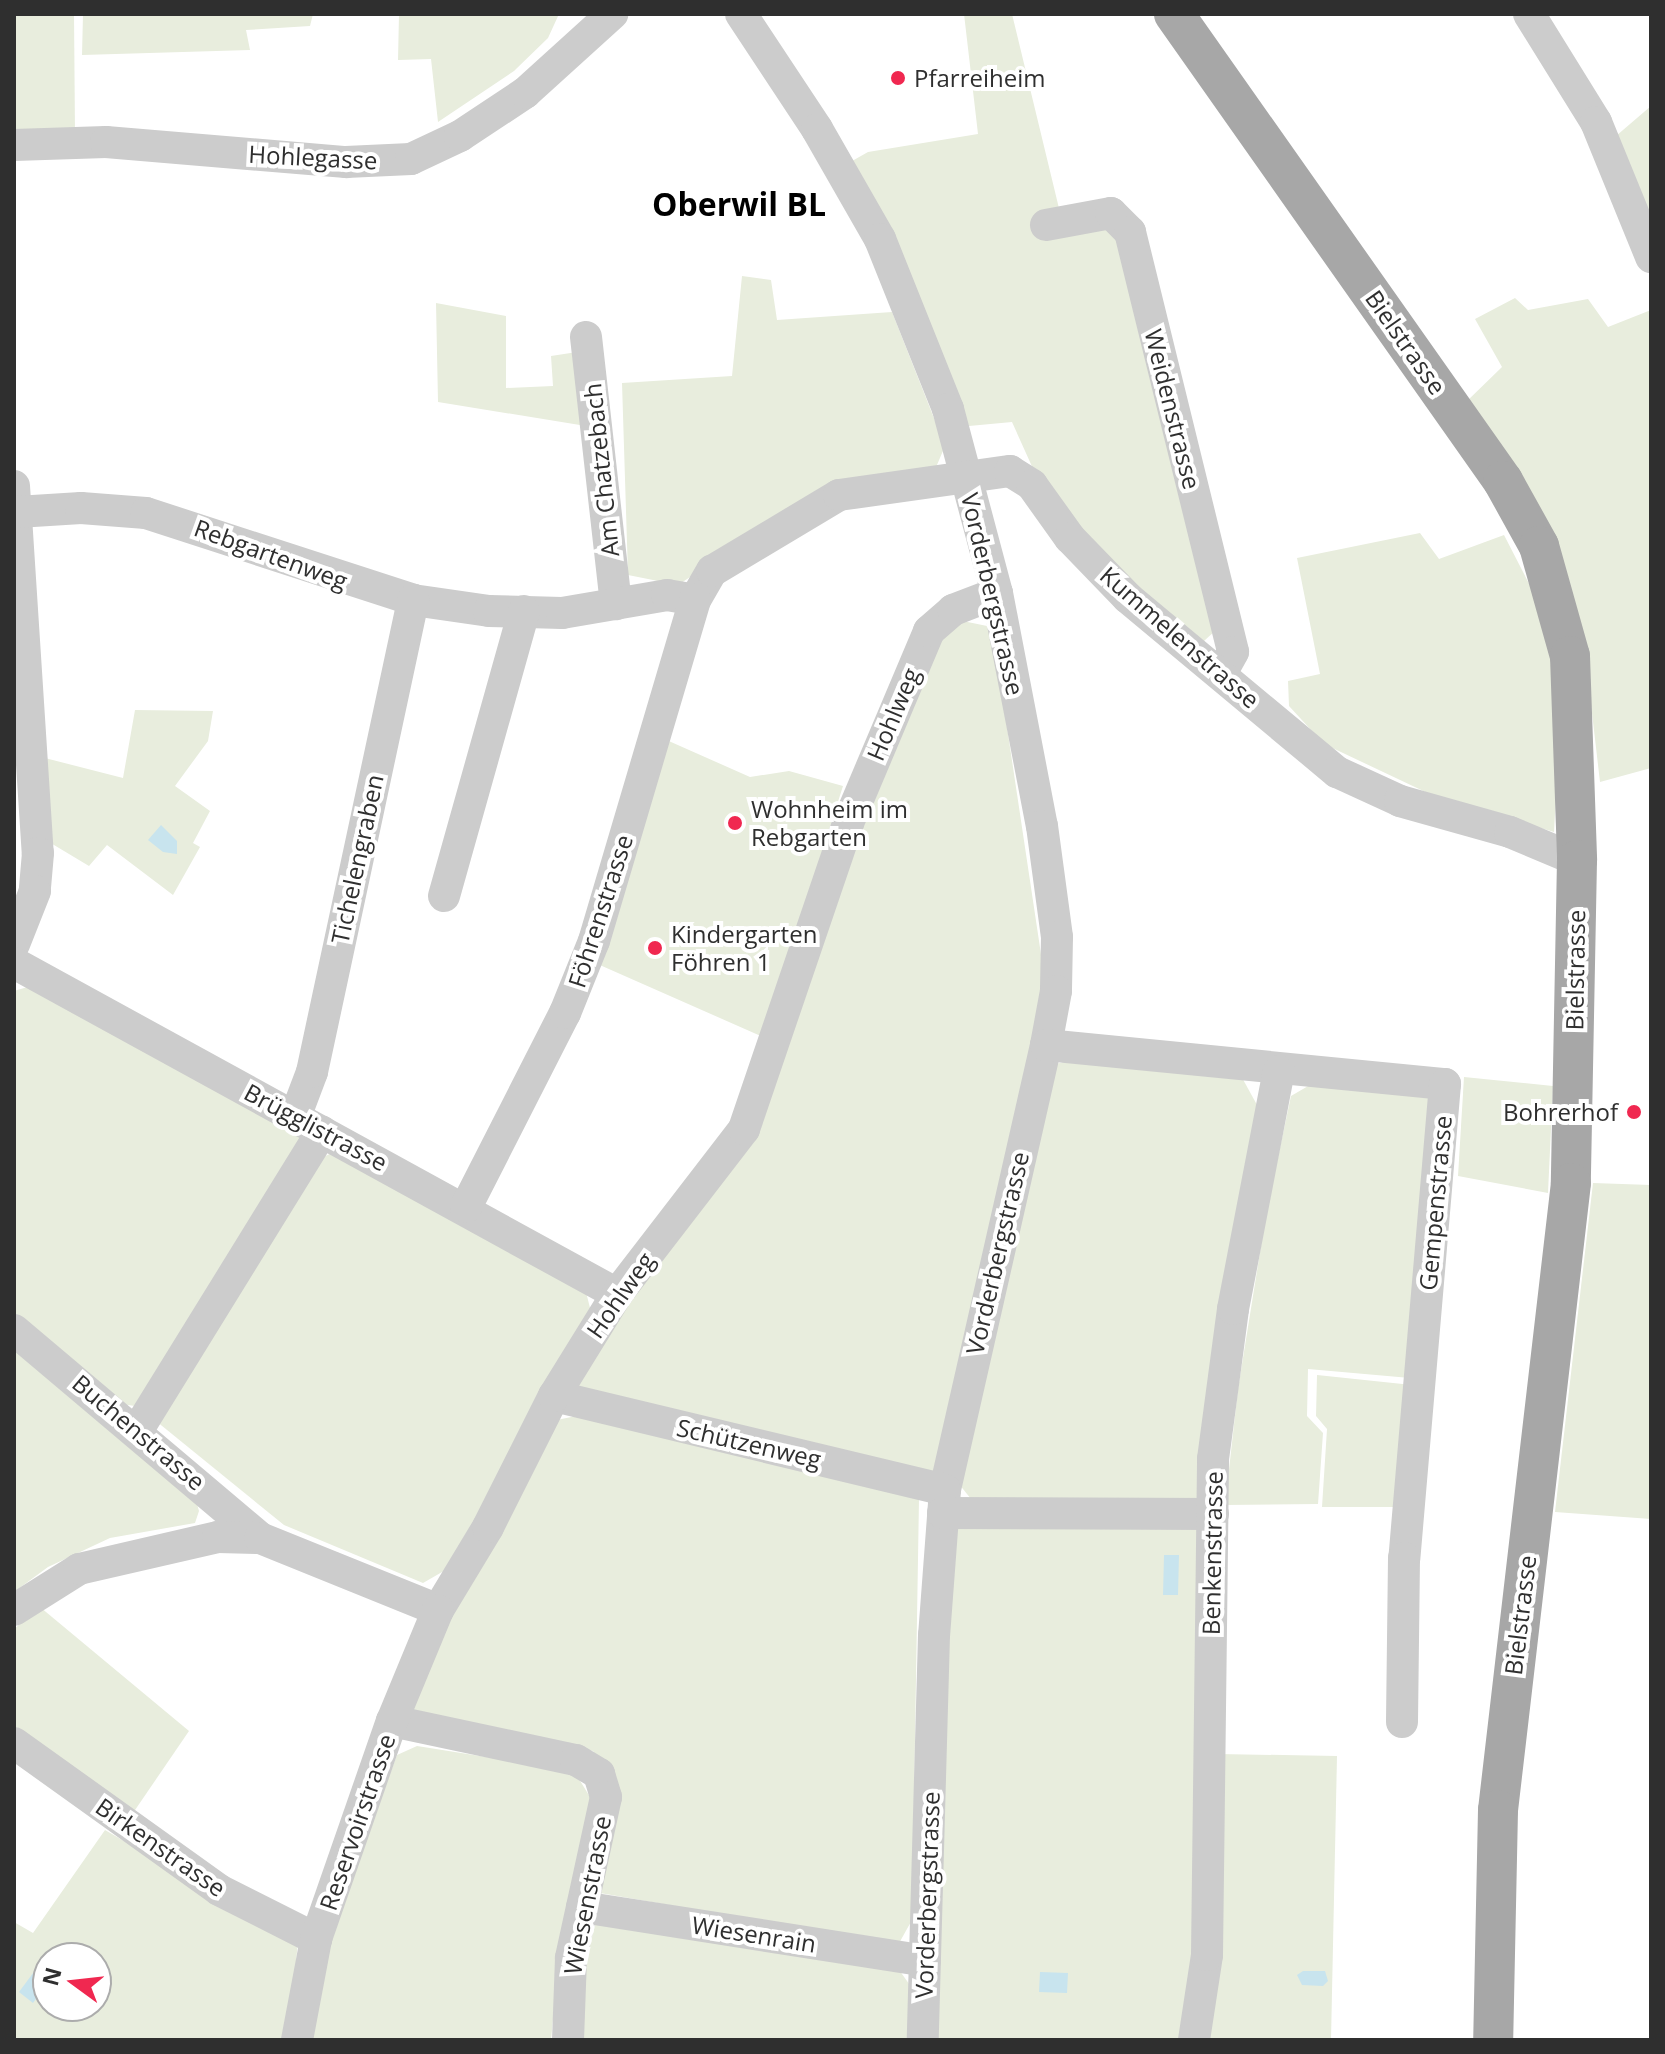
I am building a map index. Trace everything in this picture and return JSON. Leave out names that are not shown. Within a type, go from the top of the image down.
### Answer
[{"type":"main road","name":"Bielstrasse","points":[[1174,14],[1527,521],[1553,586],[1570,656],[1577,860],[1571,1183],[1498,1810],[1493,2040]]},
{"type":"street","points":[[695,600],[712,571],[839,495],[966,476],[948,409],[880,239],[817,129],[741,14]]},
{"type":"street","points":[[1529,14],[1596,122],[1651,257]]},
{"type":"street","name":"Hohlegasse","points":[[14,145],[106,142],[346,162],[411,159],[460,136],[525,93],[594,20]]},
{"type":"street","name":"Weidenstrasse","points":[[1046,225],[1111,213],[1130,232],[1233,652],[1221,674]]},
{"type":"street","name":"Am Chatzebach","points":[[586,337],[616,604]]},
{"type":"street","name":"Kummelenstrasse","points":[[966,476],[1010,471],[1032,485],[1070,538],[1128,598],[1337,772],[1400,801],[1510,832],[1577,860]]},
{"type":"street","name":"Vorderbergstrasse","points":[[923,2040],[934,1635],[944,1501],[1056,991],[1057,937],[1042,826],[997,593],[966,476]]},
{"type":"street","points":[[14,944],[35,891],[38,853],[15,499]]},
{"type":"street","name":"Rebgartenweg","points":[[15,499],[146,513],[413,600],[562,613],[667,595],[695,600]]},
{"type":"street","name":"Hohlweg","points":[[438,1610],[488,1527],[554,1396],[617,1294],[744,1129],[848,823],[929,631],[953,610],[997,593]]},
{"type":"street","name":"Tichelengraben","points":[[137,1431],[309,1124],[312,1072],[413,600]]},
{"type":"street","name":"Föhrenstrasse","points":[[466,1207],[565,1013],[594,941],[695,600]]},
{"type":"street","points":[[444,896],[524,611]]},
{"type":"street","name":"Brügglistrasse","points":[[14,963],[466,1207],[617,1294]]},
{"type":"street","name":"Gempenstrasse","points":[[1046,1045],[1279,1071],[1445,1084],[1404,1558],[1402,1722]]},
{"type":"street","name":"Benkenstrasse","points":[[1194,2040],[1207,1955],[1213,1459],[1233,1309],[1279,1071]]},
{"type":"street","name":"Buchenstrasse","points":[[14,1330],[260,1538]]},
{"type":"street","name":"Schützenweg","points":[[554,1396],[944,1501],[1213,1514]]},
{"type":"street","points":[[14,1610],[79,1569],[218,1537],[260,1538],[438,1610]]},
{"type":"street","name":"Reservoirstrasse","points":[[297,2040],[316,1939],[392,1721],[438,1610]]},
{"type":"street","name":"Wiesenstrasse","points":[[392,1721],[576,1760],[599,1774],[606,1797],[571,1958],[568,2040]]},
{"type":"street","name":"Birkenstrasse","points":[[14,1743],[219,1890],[316,1939]]},
{"type":"street","name":"Wiesenrain","points":[[582,1907],[925,1961]]},
{"type":"green space","points":[[14,14],[74,14],[75,134],[14,137]]},
{"type":"green space","points":[[83,14],[313,14],[310,26],[246,30],[250,50],[82,55]]},
{"type":"green space","points":[[399,14],[559,14],[548,38],[514,71],[438,122],[431,59],[398,60]]},
{"type":"green space","points":[[964,14],[1012,14],[1064,229],[1107,221],[1123,238],[1216,630],[1204,641],[1131,591],[1039,482],[1012,422],[969,426],[845,165],[868,152],[978,134]]},
{"type":"green space","points":[[1651,106],[1651,221],[1616,136]]},
{"type":"green space","points":[[742,276],[771,280],[777,320],[892,312],[945,446],[934,472],[823,489],[678,585],[628,575],[622,383],[732,376]]},
{"type":"green space","points":[[1515,298],[1528,310],[1588,299],[1608,327],[1651,310],[1651,768],[1600,782],[1587,670],[1465,403],[1502,367],[1475,319]]},
{"type":"green space","points":[[436,303],[506,316],[506,388],[553,386],[551,356],[577,352],[586,426],[438,402]]},
{"type":"green space","points":[[1420,533],[1439,559],[1504,535],[1543,611],[1560,720],[1554,832],[1436,797],[1324,744],[1289,706],[1288,681],[1320,674],[1297,558]]},
{"type":"green space","points":[[953,619],[992,627],[1045,981],[938,1481],[569,1390],[638,1281],[754,1140],[849,842],[932,643]]},
{"type":"green space","points":[[135,710],[213,711],[208,741],[175,786],[210,811],[193,843],[200,847],[173,895],[107,845],[89,866],[49,842],[41,757],[123,778]]},
{"type":"green space","points":[[662,738],[750,777],[789,771],[843,786],[763,1037],[593,962]]},
{"type":"green space","points":[[31,986],[306,1138],[141,1407],[122,1404],[14,1314],[14,991]]},
{"type":"green space","points":[[1075,1060],[1240,1074],[1262,1114],[1202,1505],[975,1504],[959,1484],[1055,1064]]},
{"type":"green space","points":[[1464,1077],[1553,1086],[1548,1193],[1458,1176]]},
{"type":"green space","points":[[1315,1082],[1434,1091],[1410,1378],[1308,1369],[1307,1416],[1323,1433],[1318,1504],[1225,1505],[1238,1389],[1267,1209],[1291,1096]]},
{"type":"green space","points":[[338,1150],[585,1288],[591,1312],[456,1564],[423,1583],[284,1525],[156,1421],[317,1160]]},
{"type":"green space","points":[[1593,1183],[1651,1185],[1651,1519],[1555,1512]]},
{"type":"green space","points":[[14,1346],[194,1493],[199,1511],[195,1523],[110,1538],[48,1567],[14,1592]]},
{"type":"green space","points":[[1317,1375],[1412,1385],[1402,1507],[1322,1507],[1327,1429],[1316,1416]]},
{"type":"green space","points":[[581,1415],[919,1499],[912,1920],[898,1945],[600,1893],[619,1796],[593,1751],[405,1716],[448,1617],[552,1421]]},
{"type":"green space","points":[[1199,1521],[1195,1986],[1179,2040],[934,2040],[947,1522]]},
{"type":"green space","points":[[40,1607],[189,1731],[133,1813],[14,1729],[14,1629]]},
{"type":"green space","points":[[417,1746],[574,1771],[595,1805],[560,1946],[551,2040],[306,2040],[319,1964],[397,1755]]},
{"type":"green space","points":[[1218,1754],[1337,1756],[1331,2040],[1204,2040]]},
{"type":"green space","points":[[105,1830],[298,1942],[288,2040],[14,2040],[14,1922],[33,1933]]},
{"type":"green space","points":[[597,1918],[897,1967],[912,1988],[911,2040],[575,2040],[579,1986]]},
{"type":"water","points":[[161,825],[177,841],[177,854],[163,852],[148,840]]},
{"type":"water","points":[[1164,1555],[1179,1555],[1178,1595],[1163,1595]]},
{"type":"water","points":[[1303,1971],[1325,1971],[1328,1981],[1323,1986],[1302,1985],[1297,1975]]},
{"type":"water","points":[[1040,1972],[1068,1973],[1067,1993],[1039,1992]]},
{"type":"water","points":[[32,1974],[32,2002],[19,1992]]},
{"type":"place","name":"Pfarreiheim","points":[[898,78]]},
{"type":"place","name":"Wohnheim im Rebgarten","points":[[735,823]]},
{"type":"place","name":"Kindergarten Föhren 1","points":[[655,948]]},
{"type":"place","name":"Bohrerhof","points":[[1634,1112]]},
{"type":"district","name":"Oberwil BL","points":[[739,204]]}]
